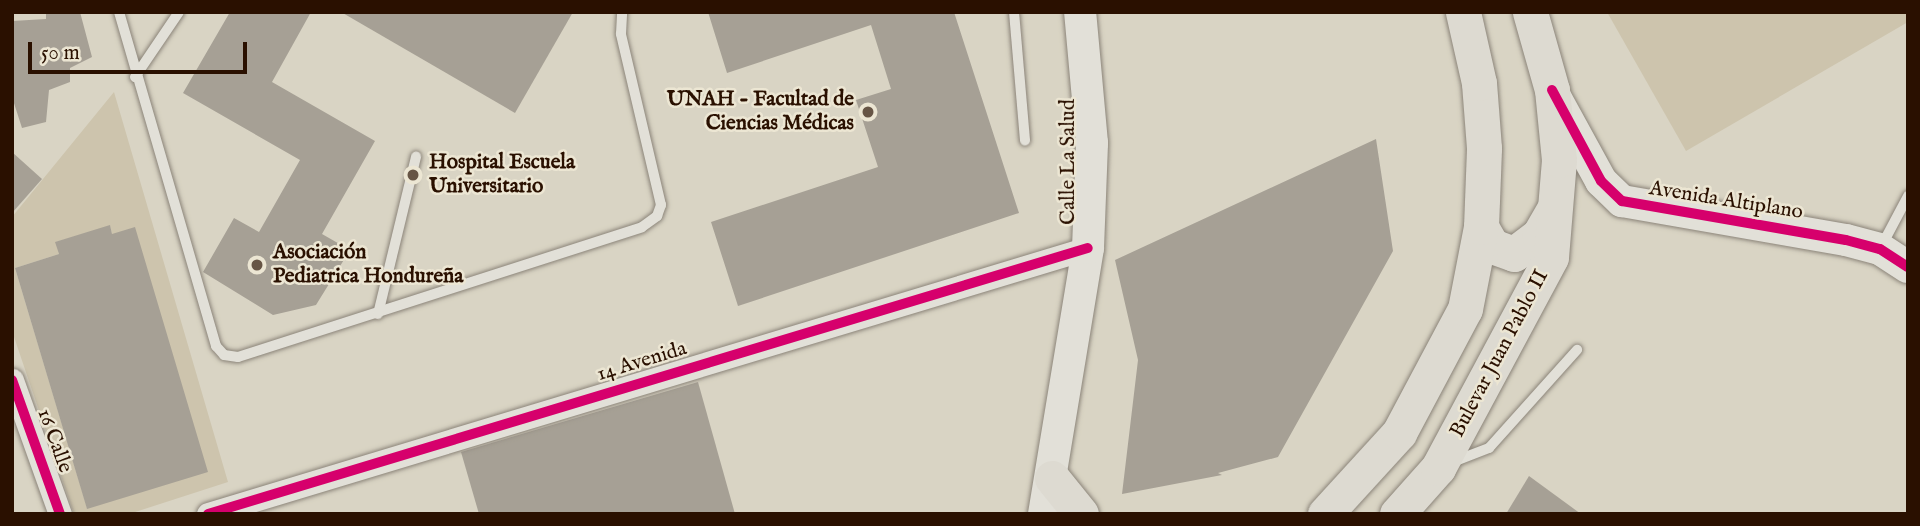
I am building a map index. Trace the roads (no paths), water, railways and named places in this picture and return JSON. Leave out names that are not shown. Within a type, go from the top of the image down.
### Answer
[{"type":"main road","name":"Calle La Salud","points":[[1044,514],[1088,248],[1091,143],[1080,12]]},
{"type":"main road","points":[[1325,514],[1406,421],[1465,309],[1482,227],[1482,122],[1462,12]]},
{"type":"main road","name":"Bulevar Juan Pablo II","points":[[1397,514],[1438,468],[1541,281],[1551,257],[1560,199],[1552,90],[1530,12]]},
{"type":"main road","name":"Avenida Altiplano","points":[[1552,90],[1601,181],[1622,201],[1880,249],[1908,267]]},
{"type":"main road","points":[[1482,227],[1492,246],[1514,254],[1539,235],[1560,199]]},
{"type":"main road","points":[[1052,478],[1081,514]]},
{"type":"street","name":"14 Avenida","points":[[208,514],[1088,248]]},
{"type":"street","name":"16 Calle","points":[[12,380],[60,514]]},
{"type":"lane","points":[[119,12],[135,77],[216,346],[224,355],[238,357],[642,227],[657,216],[658,189],[621,34],[622,12]]},
{"type":"lane","points":[[135,77],[179,12]]},
{"type":"lane","points":[[1014,12],[1025,141]]},
{"type":"lane","points":[[378,314],[416,157]]},
{"type":"lane","points":[[1880,249],[1908,196]]},
{"type":"lane","points":[[1438,468],[1489,448],[1577,350]]},
{"type":"place","name":"UNAH - Facultad de Ciencias Médicas","points":[[868,112]]},
{"type":"place","name":"Hospital Escuela Universitario","points":[[413,175]]},
{"type":"place","name":"Asociación Pediatrica Hondureña","points":[[257,265]]}]
